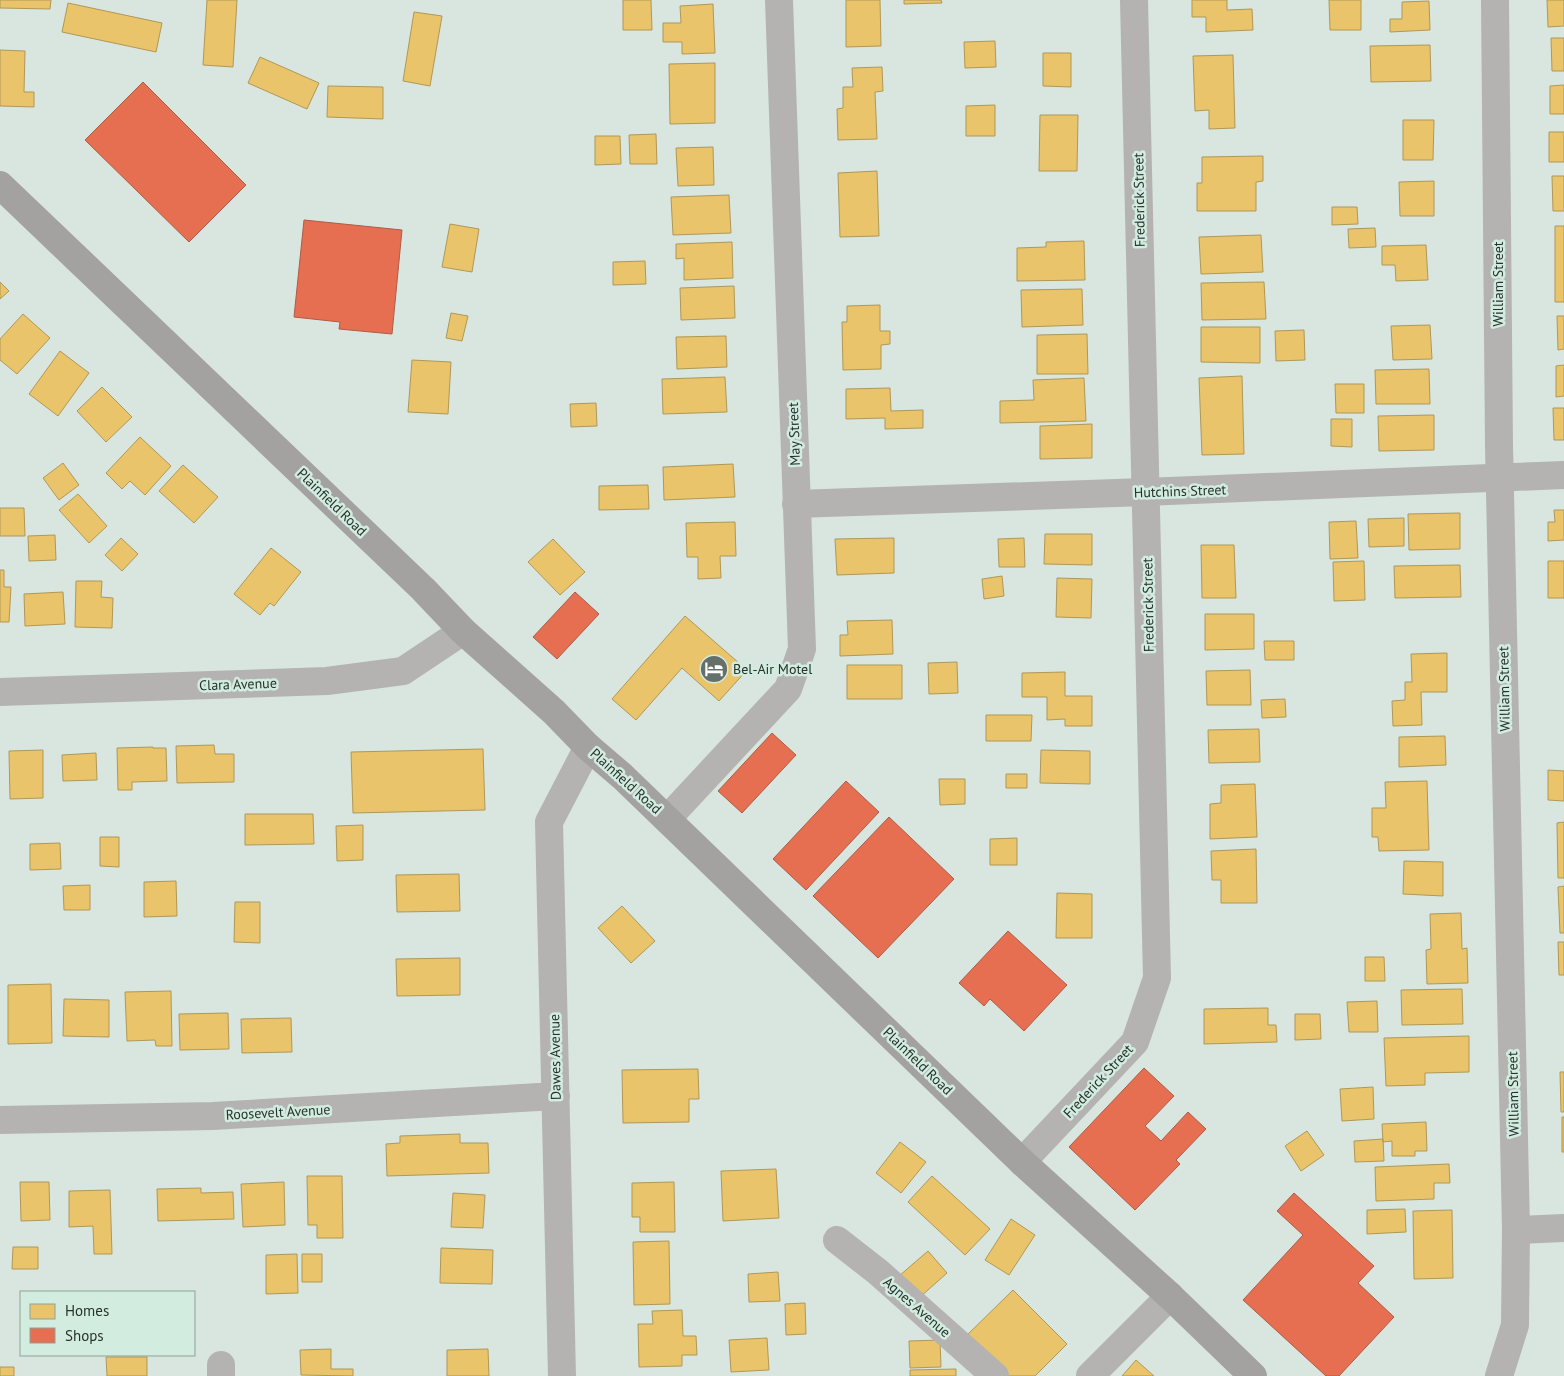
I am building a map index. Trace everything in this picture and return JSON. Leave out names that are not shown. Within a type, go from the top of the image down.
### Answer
[{"type":"main road","name":"Plainfield Road","points":[[0,185],[416,582],[463,631],[622,776],[1022,1162],[1170,1296],[1253,1376]]},
{"type":"street","name":"May Street","points":[[667,819],[788,689],[802,649],[779,0]]},
{"type":"street","name":"Frederick Street","points":[[1022,1162],[1135,1042],[1157,978],[1134,0]]},
{"type":"street","name":"William Street","points":[[1495,0],[1500,478],[1516,1230],[1515,1325],[1499,1376]]},
{"type":"street","name":"Hutchins Street","points":[[796,504],[1564,475]]},
{"type":"street","name":"Clara Avenue","points":[[0,692],[327,681],[402,671],[463,631]]},
{"type":"street","name":"Dawes Avenue","points":[[562,1376],[549,822],[588,747]]},
{"type":"street","name":"Roosevelt Avenue","points":[[0,1120],[213,1116],[556,1096]]},
{"type":"street","points":[[1516,1230],[1564,1228]]},
{"type":"street","name":"Agnes Avenue","points":[[836,1240],[878,1272],[995,1376]]},
{"type":"street","points":[[1090,1376],[1170,1296]]},
{"type":"building: Homes","points":[[0,0],[51,0],[50,9],[0,8]]},
{"type":"building: Homes","points":[[207,0],[237,0],[233,67],[203,65]]},
{"type":"building: Homes","points":[[623,0],[651,0],[652,30],[623,30]]},
{"type":"building: Homes","points":[[846,0],[880,0],[881,46],[846,47]]},
{"type":"building: Homes","points":[[904,0],[941,0],[942,3],[904,4]]},
{"type":"building: Homes","points":[[1192,0],[1227,0],[1227,10],[1252,9],[1253,30],[1206,32],[1206,17],[1192,17]]},
{"type":"building: Homes","points":[[1329,0],[1361,0],[1361,30],[1330,30]]},
{"type":"building: Homes","points":[[1547,0],[1564,0],[1564,26],[1548,27]]},
{"type":"building: Homes","points":[[1429,1],[1430,30],[1390,32],[1390,19],[1402,19],[1402,2]]},
{"type":"building: Homes","points":[[68,3],[162,23],[156,52],[62,32]]},
{"type":"building: Homes","points":[[713,4],[715,53],[682,54],[682,42],[663,42],[663,23],[681,23],[680,6]]},
{"type":"building: Homes","points":[[414,12],[442,16],[430,86],[403,81]]},
{"type":"building: Homes","points":[[1551,38],[1564,38],[1564,71],[1552,71]]},
{"type":"building: Homes","points":[[995,41],[996,67],[965,68],[964,42]]},
{"type":"building: Homes","points":[[1430,45],[1431,81],[1371,82],[1370,46]]},
{"type":"building: Homes","points":[[0,50],[25,51],[24,92],[34,92],[34,107],[0,106]]},
{"type":"building: Homes","points":[[1043,53],[1071,53],[1071,87],[1043,86]]},
{"type":"building: Homes","points":[[1233,55],[1235,128],[1209,129],[1209,110],[1195,111],[1193,56]]},
{"type":"building: Homes","points":[[260,57],[319,83],[307,109],[248,83]]},
{"type":"building: Homes","points":[[715,63],[715,123],[670,124],[669,64]]},
{"type":"building: Homes","points":[[882,67],[883,91],[875,92],[877,139],[838,140],[837,109],[843,108],[843,87],[853,87],[852,68]]},
{"type":"building: Homes","points":[[1564,85],[1564,114],[1550,114],[1550,86]]},
{"type":"building: Homes","points":[[328,86],[383,87],[383,119],[327,117]]},
{"type":"building: Homes","points":[[995,105],[995,136],[966,136],[966,106]]},
{"type":"building: Homes","points":[[1040,115],[1078,115],[1077,171],[1039,171]]},
{"type":"building: Homes","points":[[1403,120],[1434,120],[1433,160],[1403,160]]},
{"type":"building: Homes","points":[[1549,132],[1564,132],[1564,162],[1549,162]]},
{"type":"building: Homes","points":[[656,134],[657,164],[630,164],[629,135]]},
{"type":"building: Homes","points":[[595,136],[620,136],[621,164],[595,165]]},
{"type":"building: Homes","points":[[713,147],[714,185],[678,186],[676,148]]},
{"type":"building: Homes","points":[[1263,156],[1263,181],[1256,182],[1256,211],[1197,211],[1197,183],[1202,183],[1202,157]]},
{"type":"building: Homes","points":[[877,171],[879,236],[840,237],[838,173]]},
{"type":"building: Homes","points":[[1552,176],[1564,176],[1564,211],[1553,211]]},
{"type":"building: Homes","points":[[1434,181],[1434,216],[1400,216],[1399,182]]},
{"type":"building: Homes","points":[[729,195],[731,233],[673,235],[671,197]]},
{"type":"building: Homes","points":[[1332,207],[1357,207],[1358,224],[1332,225]]},
{"type":"building: Homes","points":[[450,224],[479,229],[472,272],[442,267]]},
{"type":"building: Homes","points":[[1555,226],[1564,226],[1564,302],[1555,302]]},
{"type":"building: Homes","points":[[1375,228],[1376,247],[1349,248],[1348,229]]},
{"type":"building: Homes","points":[[1261,235],[1263,272],[1201,274],[1199,237]]},
{"type":"building: Homes","points":[[1084,241],[1085,280],[1017,281],[1017,248],[1046,247],[1046,242]]},
{"type":"building: Homes","points":[[732,242],[733,278],[684,280],[684,258],[676,259],[676,244]]},
{"type":"building: Homes","points":[[1426,245],[1428,280],[1396,281],[1395,265],[1382,265],[1382,246]]},
{"type":"building: Homes","points":[[645,261],[646,284],[613,285],[613,262]]},
{"type":"building: Homes","points":[[0,282],[9,291],[0,299]]},
{"type":"building: Homes","points":[[1264,282],[1266,319],[1202,320],[1201,283]]},
{"type":"building: Homes","points":[[734,286],[735,318],[681,320],[680,288]]},
{"type":"building: Homes","points":[[1082,289],[1083,325],[1022,327],[1021,290]]},
{"type":"building: Homes","points":[[880,305],[880,331],[890,331],[890,344],[881,345],[881,369],[843,370],[842,322],[847,322],[847,306]]},
{"type":"building: Homes","points":[[451,313],[468,316],[462,341],[446,338]]},
{"type":"building: Homes","points":[[23,314],[50,338],[17,374],[0,360],[0,339]]},
{"type":"building: Homes","points":[[1557,316],[1564,316],[1564,349],[1558,350]]},
{"type":"building: Homes","points":[[1430,325],[1432,359],[1393,360],[1391,326]]},
{"type":"building: Homes","points":[[1201,327],[1260,327],[1260,363],[1201,362]]},
{"type":"building: Homes","points":[[1304,330],[1305,360],[1276,361],[1275,331]]},
{"type":"building: Homes","points":[[1087,334],[1088,374],[1037,374],[1037,335]]},
{"type":"building: Homes","points":[[726,336],[727,367],[677,369],[676,337]]},
{"type":"building: Homes","points":[[60,351],[89,373],[58,416],[29,394]]},
{"type":"building: Homes","points":[[412,360],[451,362],[448,414],[408,412]]},
{"type":"building: Homes","points":[[1564,365],[1564,396],[1556,397],[1556,366]]},
{"type":"building: Homes","points":[[1429,369],[1430,404],[1376,404],[1375,370]]},
{"type":"building: Homes","points":[[1242,376],[1244,454],[1202,455],[1199,378]]},
{"type":"building: Homes","points":[[725,377],[727,412],[663,414],[662,379]]},
{"type":"building: Homes","points":[[1084,378],[1086,421],[1000,423],[1000,401],[1034,400],[1033,380]]},
{"type":"building: Homes","points":[[1335,384],[1364,384],[1364,413],[1336,413]]},
{"type":"building: Homes","points":[[102,387],[132,417],[106,442],[77,411]]},
{"type":"building: Homes","points":[[890,388],[891,411],[923,410],[923,428],[885,429],[885,418],[846,419],[846,389]]},
{"type":"building: Homes","points":[[596,403],[597,426],[571,427],[570,404]]},
{"type":"building: Homes","points":[[1553,408],[1564,408],[1564,440],[1554,440]]},
{"type":"building: Homes","points":[[1434,415],[1434,450],[1379,451],[1378,416]]},
{"type":"building: Homes","points":[[1331,419],[1352,419],[1352,447],[1331,446]]},
{"type":"building: Homes","points":[[1092,424],[1092,458],[1040,459],[1040,426]]},
{"type":"building: Homes","points":[[140,437],[171,466],[145,495],[130,481],[122,489],[106,473]]},
{"type":"building: Homes","points":[[63,463],[79,485],[59,500],[43,478]]},
{"type":"building: Homes","points":[[733,464],[735,497],[664,500],[663,467]]},
{"type":"building: Homes","points":[[183,465],[218,497],[194,523],[159,491]]},
{"type":"building: Homes","points":[[648,485],[649,509],[599,510],[599,486]]},
{"type":"building: Homes","points":[[78,494],[107,526],[89,543],[59,510]]},
{"type":"building: Homes","points":[[0,508],[24,508],[25,536],[0,536]]},
{"type":"building: Homes","points":[[1554,510],[1564,510],[1564,540],[1548,541],[1548,522],[1555,522]]},
{"type":"building: Homes","points":[[1460,513],[1460,549],[1409,550],[1408,514]]},
{"type":"building: Homes","points":[[1404,518],[1404,546],[1369,547],[1368,519]]},
{"type":"building: Homes","points":[[1356,521],[1358,558],[1330,559],[1329,522]]},
{"type":"building: Homes","points":[[735,522],[736,556],[720,556],[721,578],[698,579],[698,557],[687,557],[686,523]]},
{"type":"building: Homes","points":[[1045,534],[1092,534],[1092,565],[1044,564]]},
{"type":"building: Homes","points":[[55,535],[56,560],[29,561],[28,536]]},
{"type":"building: Homes","points":[[121,538],[138,554],[122,571],[105,555]]},
{"type":"building: Homes","points":[[894,538],[894,573],[837,575],[835,539]]},
{"type":"building: Homes","points":[[1024,538],[1025,567],[999,567],[998,539]]},
{"type":"building: Homes","points":[[553,539],[585,572],[560,595],[528,562]]},
{"type":"building: Homes","points":[[1201,545],[1234,545],[1236,598],[1202,598]]},
{"type":"building: Homes","points":[[271,548],[301,572],[274,606],[270,603],[260,615],[234,594]]},
{"type":"building: Homes","points":[[1364,561],[1365,600],[1334,601],[1333,562]]},
{"type":"building: Homes","points":[[1548,561],[1564,561],[1564,598],[1548,598]]},
{"type":"building: Homes","points":[[1460,565],[1461,597],[1395,598],[1394,566]]},
{"type":"building: Homes","points":[[0,570],[4,570],[4,587],[11,587],[9,622],[0,622]]},
{"type":"building: Homes","points":[[1002,576],[1004,596],[984,599],[982,579]]},
{"type":"building: Homes","points":[[1057,578],[1092,579],[1091,618],[1056,617]]},
{"type":"building: Homes","points":[[76,581],[102,581],[101,597],[113,598],[112,628],[75,627]]},
{"type":"building: Homes","points":[[63,592],[65,624],[25,626],[24,594]]},
{"type":"building: Homes","points":[[1205,614],[1254,614],[1254,649],[1205,650]]},
{"type":"building: Homes","name":"Bel-Air Motel","points":[[685,616],[747,670],[719,701],[682,668],[636,720],[612,699]]},
{"type":"building: Homes","points":[[892,620],[893,654],[840,656],[840,635],[848,635],[847,621]]},
{"type":"building: Homes","points":[[1264,641],[1294,641],[1294,660],[1265,660]]},
{"type":"building: Homes","points":[[1447,653],[1447,692],[1421,692],[1422,725],[1393,726],[1392,701],[1405,700],[1405,682],[1412,682],[1411,654]]},
{"type":"building: Homes","points":[[957,662],[958,693],[929,694],[928,663]]},
{"type":"building: Homes","points":[[847,665],[902,665],[902,699],[847,699]]},
{"type":"building: Homes","points":[[1250,670],[1251,705],[1207,705],[1206,671]]},
{"type":"building: Homes","points":[[1065,672],[1065,696],[1092,696],[1092,726],[1065,726],[1065,719],[1047,720],[1047,697],[1022,697],[1022,673]]},
{"type":"building: Homes","points":[[1285,699],[1286,717],[1262,718],[1261,700]]},
{"type":"building: Homes","points":[[986,715],[1032,715],[1031,741],[986,741]]},
{"type":"building: Homes","points":[[1259,729],[1260,762],[1209,763],[1208,730]]},
{"type":"building: Homes","points":[[1445,736],[1446,765],[1399,767],[1399,737]]},
{"type":"building: Homes","points":[[214,745],[215,754],[234,754],[234,782],[177,783],[176,746]]},
{"type":"building: Homes","points":[[117,748],[166,748],[167,781],[132,782],[132,790],[118,790]]},
{"type":"building: Homes","points":[[483,749],[485,810],[353,813],[351,752]]},
{"type":"building: Homes","points":[[43,750],[43,798],[10,799],[9,751]]},
{"type":"building: Homes","points":[[1041,750],[1090,751],[1090,784],[1040,783]]},
{"type":"building: Homes","points":[[96,753],[97,780],[63,781],[62,755]]},
{"type":"building: Homes","points":[[1548,770],[1564,771],[1564,801],[1548,800]]},
{"type":"building: Homes","points":[[1006,774],[1027,774],[1027,788],[1006,788]]},
{"type":"building: Homes","points":[[939,779],[965,779],[965,804],[940,805]]},
{"type":"building: Homes","points":[[1427,781],[1429,850],[1379,851],[1378,837],[1372,837],[1372,808],[1386,808],[1385,782]]},
{"type":"building: Homes","points":[[1255,784],[1257,837],[1210,839],[1210,804],[1221,803],[1221,785]]},
{"type":"building: Homes","points":[[245,814],[313,814],[314,844],[245,845]]},
{"type":"building: Homes","points":[[1564,822],[1564,878],[1558,878],[1557,823]]},
{"type":"building: Homes","points":[[363,825],[363,860],[337,861],[336,826]]},
{"type":"building: Homes","points":[[100,837],[119,837],[119,867],[100,866]]},
{"type":"building: Homes","points":[[1017,838],[1017,865],[990,865],[990,839]]},
{"type":"building: Homes","points":[[60,843],[61,869],[30,870],[30,844]]},
{"type":"building: Homes","points":[[1256,849],[1257,903],[1221,903],[1221,880],[1212,880],[1211,851]]},
{"type":"building: Homes","points":[[1404,861],[1443,862],[1443,896],[1403,894]]},
{"type":"building: Homes","points":[[459,874],[460,911],[397,912],[396,875]]},
{"type":"building: Homes","points":[[176,881],[177,916],[144,917],[144,882]]},
{"type":"building: Homes","points":[[90,885],[90,910],[64,910],[63,886]]},
{"type":"building: Homes","points":[[1564,886],[1564,933],[1560,933],[1558,887]]},
{"type":"building: Homes","points":[[1057,893],[1092,894],[1092,938],[1056,938]]},
{"type":"building: Homes","points":[[235,902],[260,902],[260,943],[234,942]]},
{"type":"building: Homes","points":[[622,906],[655,941],[631,963],[598,928]]},
{"type":"building: Homes","points":[[1461,913],[1462,949],[1467,948],[1468,983],[1427,984],[1426,950],[1431,949],[1430,914]]},
{"type":"building: Homes","points":[[1558,942],[1564,942],[1564,975],[1559,975]]},
{"type":"building: Homes","points":[[1365,957],[1384,957],[1385,981],[1365,981]]},
{"type":"building: Homes","points":[[460,958],[460,995],[397,996],[396,959]]},
{"type":"building: Homes","points":[[51,984],[52,1043],[8,1044],[8,985]]},
{"type":"building: Homes","points":[[1462,989],[1463,1024],[1402,1025],[1401,990]]},
{"type":"building: Homes","points":[[171,991],[172,1046],[156,1046],[155,1040],[127,1041],[125,992]]},
{"type":"building: Homes","points":[[64,999],[109,1000],[109,1037],[63,1036]]},
{"type":"building: Homes","points":[[1377,1001],[1378,1032],[1349,1032],[1347,1002]]},
{"type":"building: Homes","points":[[1268,1008],[1268,1025],[1276,1025],[1277,1042],[1204,1044],[1204,1009]]},
{"type":"building: Homes","points":[[228,1013],[229,1049],[180,1050],[179,1014]]},
{"type":"building: Homes","points":[[1295,1014],[1320,1014],[1321,1039],[1295,1040]]},
{"type":"building: Homes","points":[[291,1018],[292,1052],[242,1053],[241,1019]]},
{"type":"building: Homes","points":[[1469,1036],[1469,1072],[1425,1073],[1425,1085],[1386,1086],[1384,1038]]},
{"type":"building: Homes","points":[[698,1069],[699,1099],[689,1099],[689,1122],[623,1123],[622,1070]]},
{"type":"building: Homes","points":[[1560,1072],[1564,1072],[1564,1112],[1561,1112]]},
{"type":"building: Homes","points":[[1373,1087],[1374,1119],[1342,1121],[1340,1089]]},
{"type":"building: Homes","points":[[1562,1117],[1564,1117],[1564,1152],[1562,1152]]},
{"type":"building: Homes","points":[[1426,1122],[1427,1151],[1415,1151],[1415,1156],[1392,1156],[1392,1141],[1383,1142],[1382,1124]]},
{"type":"building: Homes","points":[[1307,1131],[1324,1155],[1301,1171],[1285,1146]]},
{"type":"building: Homes","points":[[460,1134],[460,1143],[488,1143],[489,1173],[387,1176],[386,1144],[400,1143],[400,1136]]},
{"type":"building: Homes","points":[[1383,1139],[1384,1161],[1355,1162],[1354,1141]]},
{"type":"building: Homes","points":[[900,1142],[926,1162],[901,1193],[876,1173]]},
{"type":"building: Homes","points":[[1449,1164],[1450,1183],[1434,1183],[1434,1199],[1376,1201],[1375,1167]]},
{"type":"building: Homes","points":[[776,1169],[779,1218],[723,1221],[721,1171]]},
{"type":"building: Homes","points":[[307,1176],[342,1176],[343,1238],[317,1238],[317,1225],[308,1225]]},
{"type":"building: Homes","points":[[932,1176],[990,1229],[965,1255],[908,1202]]},
{"type":"building: Homes","points":[[20,1182],[49,1182],[50,1220],[21,1221]]},
{"type":"building: Homes","points":[[284,1182],[285,1225],[243,1227],[241,1184]]},
{"type":"building: Homes","points":[[674,1182],[675,1232],[640,1232],[640,1217],[632,1217],[632,1183]]},
{"type":"building: Homes","points":[[201,1188],[201,1193],[233,1192],[234,1219],[158,1221],[157,1189]]},
{"type":"building: Homes","points":[[110,1190],[112,1254],[94,1254],[93,1226],[69,1227],[69,1191]]},
{"type":"building: Homes","points":[[453,1193],[485,1195],[483,1228],[451,1227]]},
{"type":"building: Homes","points":[[1405,1209],[1406,1232],[1367,1234],[1367,1210]]},
{"type":"building: Homes","points":[[1452,1210],[1453,1278],[1414,1279],[1413,1211]]},
{"type":"building: Homes","points":[[1011,1219],[1035,1235],[1009,1275],[985,1260]]},
{"type":"building: Homes","points":[[669,1241],[670,1304],[634,1305],[633,1242]]},
{"type":"building: Homes","points":[[13,1247],[38,1247],[38,1269],[12,1269]]},
{"type":"building: Homes","points":[[441,1248],[493,1250],[492,1284],[440,1283]]},
{"type":"building: Homes","points":[[928,1251],[947,1273],[919,1298],[899,1276]]},
{"type":"building: Homes","points":[[297,1254],[298,1293],[266,1294],[266,1255]]},
{"type":"building: Homes","points":[[302,1254],[322,1254],[322,1282],[302,1282]]},
{"type":"building: Homes","points":[[778,1272],[780,1301],[749,1302],[748,1274]]},
{"type":"building: Homes","points":[[1013,1290],[1067,1344],[1035,1376],[994,1376],[960,1342]]},
{"type":"building: Homes","points":[[805,1303],[806,1334],[786,1335],[785,1304]]},
{"type":"building: Homes","points":[[682,1310],[683,1336],[696,1336],[697,1355],[682,1355],[682,1366],[639,1367],[638,1324],[653,1324],[652,1311]]},
{"type":"building: Homes","points":[[767,1338],[769,1370],[731,1372],[729,1340]]},
{"type":"building: Homes","points":[[940,1340],[941,1367],[910,1368],[909,1341]]},
{"type":"building: Homes","points":[[331,1349],[331,1369],[353,1369],[353,1376],[301,1375],[300,1350]]},
{"type":"building: Homes","points":[[488,1349],[489,1376],[447,1376],[447,1350]]},
{"type":"building: Homes","points":[[106,1357],[147,1357],[147,1376],[107,1376]]},
{"type":"building: Homes","points":[[1136,1360],[1154,1376],[1122,1376]]},
{"type":"building: Homes","points":[[0,1367],[14,1367],[14,1376],[0,1376]]},
{"type":"building: Homes","points":[[956,1369],[956,1376],[910,1376],[910,1370]]},
{"type":"building: Shops","points":[[143,82],[246,185],[189,242],[85,140]]},
{"type":"building: Shops","points":[[304,220],[402,230],[392,334],[339,329],[340,322],[294,317]]},
{"type":"building: Shops","points":[[575,592],[599,614],[557,659],[533,637]]},
{"type":"building: Shops","points":[[772,733],[796,755],[742,813],[718,791]]},
{"type":"building: Shops","points":[[846,781],[879,812],[806,890],[773,859]]},
{"type":"building: Shops","points":[[889,817],[954,879],[878,958],[813,896]]},
{"type":"building: Shops","points":[[1008,931],[1067,985],[1024,1031],[990,999],[984,1006],[959,983]]},
{"type":"building: Shops","points":[[1144,1068],[1174,1096],[1145,1126],[1161,1141],[1188,1112],[1206,1129],[1176,1160],[1180,1164],[1135,1210],[1069,1147]]},
{"type":"building: Shops","points":[[1294,1193],[1374,1266],[1358,1283],[1394,1317],[1339,1376],[1326,1376],[1243,1300],[1303,1235],[1277,1211]]},
{"type":"place","name":"Bel-Air Motel","points":[[714,669]]}]
